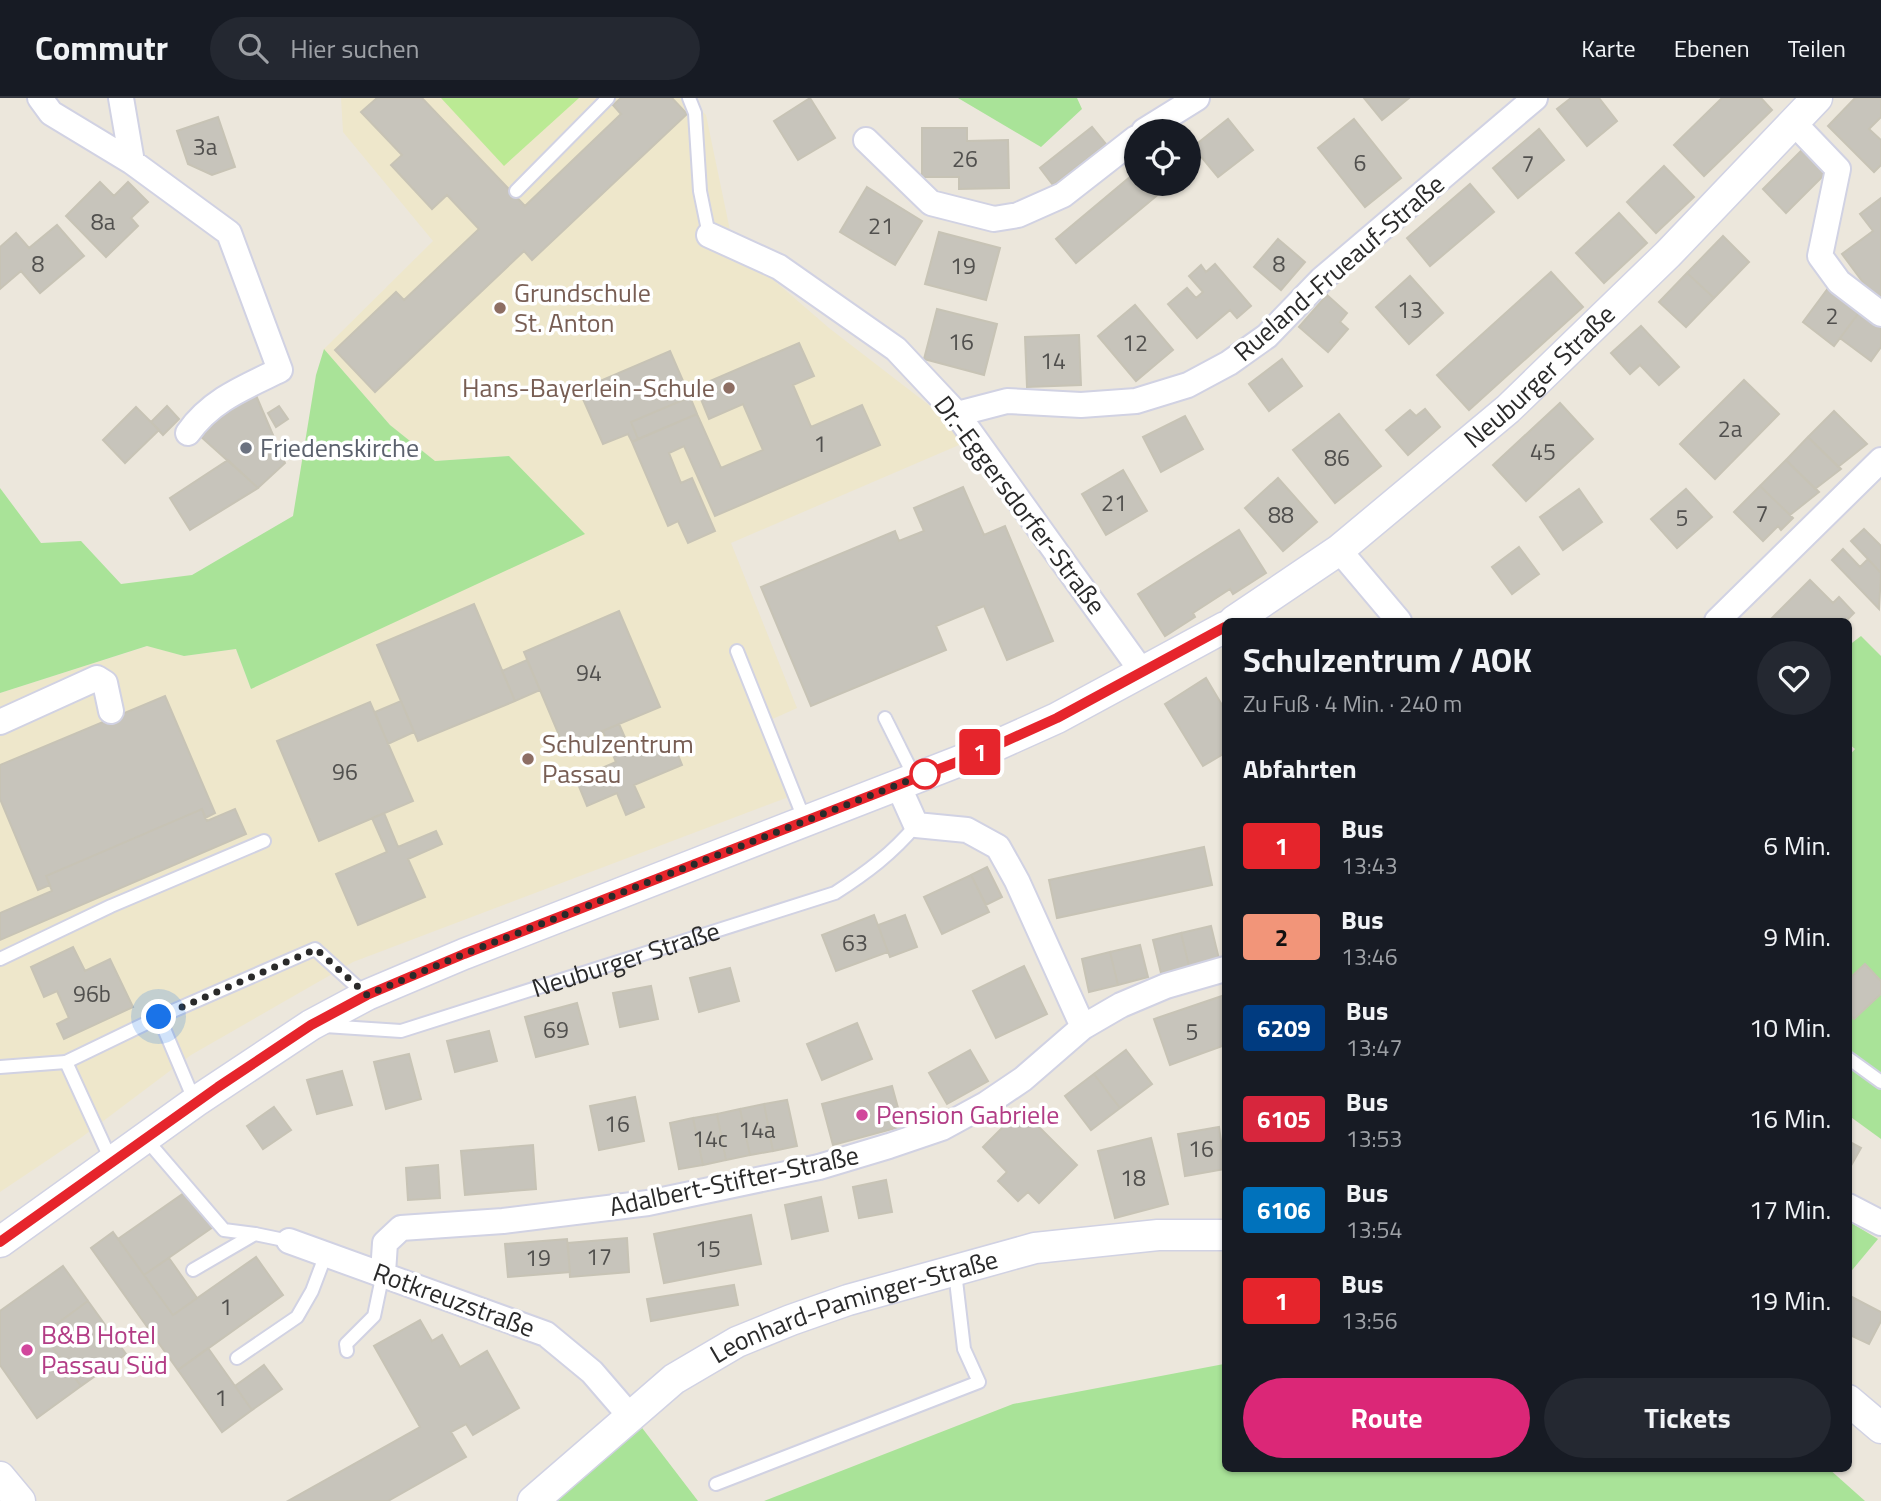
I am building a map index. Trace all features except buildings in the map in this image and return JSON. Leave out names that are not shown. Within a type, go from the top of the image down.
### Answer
[{"type":"street","points":[[40,98],[51,113],[132,162],[229,233],[281,370],[225,396],[197,420],[188,433]]},
{"type":"street","points":[[121,98],[132,162]]},
{"type":"street","points":[[1163,119],[1197,98]]},
{"type":"street","name":"Rueland-Frueauf-Straße","points":[[957,414],[1007,401],[1081,405],[1136,401],[1188,385],[1229,363],[1267,336],[1321,280],[1535,98]]},
{"type":"street","name":"Neuburger Straße","points":[[1238,618],[1339,550],[1508,409],[1668,254],[1817,98]]},
{"type":"street","points":[[1793,122],[1838,169],[1820,256],[1839,282],[1881,314]]},
{"type":"street","points":[[866,139],[931,203],[994,219],[1018,215],[1063,195],[1124,147]]},
{"type":"street","name":"Dr.-Eggersdorfer-Straße","points":[[709,235],[779,267],[896,349],[957,414],[1143,673]]},
{"type":"street","points":[[1720,618],[1881,460]]},
{"type":"street","points":[[1339,550],[1396,618]]},
{"type":"street","points":[[0,1242],[195,1102],[311,1025],[367,995],[906,782],[1057,718],[1222,629]]},
{"type":"street","points":[[0,722],[97,678],[105,684],[111,711]]},
{"type":"street","points":[[906,782],[916,825],[967,830],[998,847],[1017,881],[1083,1027]]},
{"type":"street","name":"Adalbert-Stifter-Straße","points":[[383,1273],[385,1243],[401,1228],[503,1221],[648,1203],[819,1167],[942,1128],[986,1104],[1023,1079],[1083,1027],[1121,1005],[1166,986],[1222,970]]},
{"type":"street","points":[[1852,1208],[1881,1223]]},
{"type":"street","name":"Leonhard-Paminger-Straße","points":[[533,1501],[674,1379],[737,1342],[848,1300],[1035,1248],[1158,1235],[1222,1236]]},
{"type":"street","name":"Rotkreuzstraße","points":[[289,1241],[546,1334],[592,1372],[630,1416]]},
{"type":"street","points":[[1852,1403],[1881,1428]]},
{"type":"street","points":[[0,1477],[20,1501]]},
{"type":"lane","points":[[516,191],[608,98]]},
{"type":"lane","points":[[689,98],[695,113],[700,191],[709,235]]},
{"type":"lane","points":[[737,651],[805,821]]},
{"type":"lane","points":[[884,718],[906,782]]},
{"type":"lane","name":"Neuburger Straße","points":[[311,1025],[401,1031],[835,894],[869,872],[899,846],[916,825]]},
{"type":"lane","points":[[0,959],[111,906],[264,841]]},
{"type":"lane","points":[[0,1067],[66,1062],[159,1017],[316,949],[367,995]]},
{"type":"lane","points":[[159,1017],[195,1102]]},
{"type":"lane","points":[[1852,1061],[1881,1082]]},
{"type":"lane","points":[[66,1062],[111,1160]]},
{"type":"lane","points":[[145,1138],[224,1230],[289,1241]]},
{"type":"lane","points":[[193,1270],[254,1234]]},
{"type":"lane","points":[[237,1358],[298,1317],[312,1291],[326,1254]]},
{"type":"lane","points":[[716,1484],[979,1382],[964,1349],[954,1271]]},
{"type":"lane","points":[[347,1351],[346,1344],[374,1316],[383,1273]]},
{"type":"shaded area","points":[[341,98],[689,98],[706,115],[733,245],[829,328],[973,439],[731,543],[797,708],[766,722],[794,795],[353,962],[191,1055],[82,1137],[0,1192],[0,693],[148,646],[184,656],[236,649],[251,689],[509,456],[435,461],[390,425],[324,349],[433,241],[343,132]]},
{"type":"green space","points":[[441,98],[579,98],[504,166]]},
{"type":"green space","points":[[958,98],[1077,98],[1082,109],[1041,147]]},
{"type":"green space","points":[[324,349],[390,425],[435,461],[509,456],[585,534],[251,689],[236,649],[184,656],[147,646],[0,693],[0,488],[41,543],[81,541],[121,584],[192,575],[293,516],[316,375]]},
{"type":"green space","points":[[1861,636],[1881,656],[1881,1139],[1852,1118],[1852,752],[1855,749],[1852,746],[1852,643]]},
{"type":"green space","points":[[1852,1223],[1878,1239],[1852,1270]]},
{"type":"green space","points":[[1222,1364],[1222,1472],[1832,1472],[1865,1501],[764,1501],[1013,1404]]},
{"type":"green space","points":[[633,1416],[698,1501],[531,1501]]},
{"type":"bus line","name":"1","points":[[0,1242],[111,1160],[218,1087],[311,1025],[367,995],[464,954],[975,755],[1057,718],[1177,656],[1222,629]]},
{"type":"place","name":"Grundschule St. Anton","points":[[500,308]]},
{"type":"place","name":"Hans-Bayerlein-Schule","points":[[729,388]]},
{"type":"place","name":"Friedenskirche","points":[[246,448]]},
{"type":"place","name":"Schulzentrum Passau","points":[[528,759]]},
{"type":"place","name":"Pension Gabriele","points":[[862,1115]]},
{"type":"place","name":"B&B Hotel Passau Süd","points":[[27,1350]]},
{"type":"route","points":[[159,1017],[316,949],[367,995],[464,954],[928,773],[925,774]]}]
